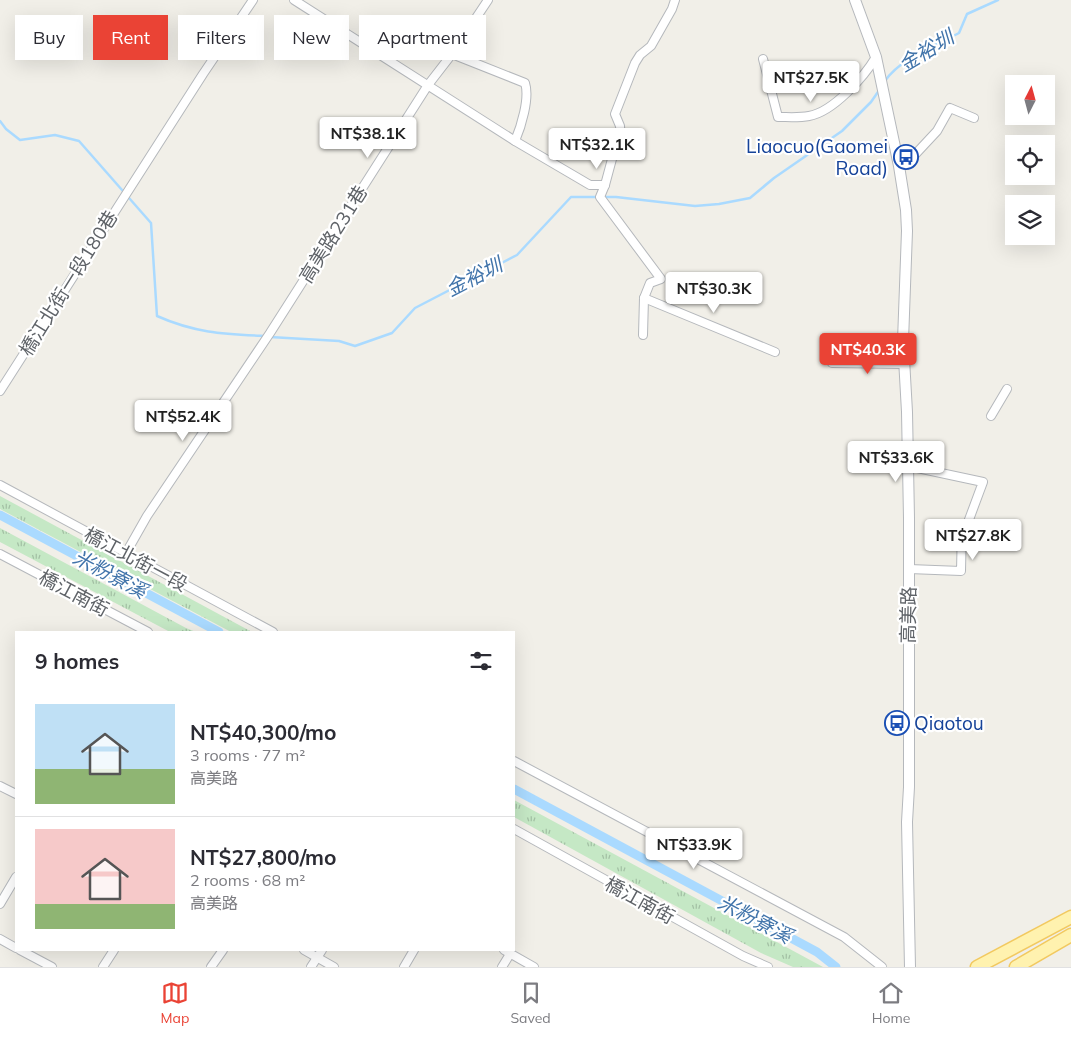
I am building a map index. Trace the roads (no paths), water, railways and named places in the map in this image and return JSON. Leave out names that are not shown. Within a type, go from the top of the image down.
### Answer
[{"type":"main road","points":[[977,967],[1071,917]]},
{"type":"main road","points":[[1016,967],[1071,936]]},
{"type":"street","name":"橋江北街一段180巷","points":[[0,391],[202,74],[253,0]]},
{"type":"street","points":[[294,0],[515,140],[590,185],[605,185]]},
{"type":"street","name":"高美路231巷","points":[[478,15],[488,0]]},
{"type":"street","points":[[643,335],[644,298],[650,283],[661,279],[600,197],[612,159],[621,139],[620,126],[614,114],[635,63],[640,55],[651,46],[672,9],[674,0]]},
{"type":"street","name":"高美路","points":[[855,0],[876,57],[899,166],[906,210],[904,364],[908,466],[909,787],[907,822],[910,967]]},
{"type":"street","points":[[763,59],[778,117],[810,116],[830,108],[868,71],[876,57]]},
{"type":"street","name":"高美路231巷","points":[[126,553],[147,516],[270,333],[428,85],[447,60]]},
{"type":"street","points":[[467,60],[525,83],[527,89],[521,127],[515,140]]},
{"type":"street","points":[[899,166],[909,161],[937,130],[950,108],[974,118]]},
{"type":"street","points":[[644,298],[775,352]]},
{"type":"street","points":[[832,363],[904,364]]},
{"type":"street","points":[[991,416],[1007,389]]},
{"type":"street","points":[[908,466],[983,482],[967,525],[962,526],[961,571],[909,570]]},
{"type":"street","name":"橋江北街一段","points":[[0,485],[267,631]]},
{"type":"street","name":"橋江南街","points":[[0,554],[146,631]]},
{"type":"street","points":[[515,766],[762,892],[844,937],[882,967]]},
{"type":"street","points":[[0,786],[15,794]]},
{"type":"street","name":"橋江南街","points":[[515,830],[743,956],[768,967]]},
{"type":"street","points":[[0,904],[15,879]]},
{"type":"street","points":[[0,939],[15,947]]},
{"type":"street","points":[[22,951],[52,967]]},
{"type":"street","points":[[103,967],[113,951]]},
{"type":"street","points":[[211,967],[222,951]]},
{"type":"street","points":[[306,951],[334,967]]},
{"type":"street","points":[[311,967],[321,951]]},
{"type":"street","points":[[404,967],[413,951]]},
{"type":"street","points":[[502,967],[507,952],[534,967]]},
{"type":"waterway","name":"金裕圳","points":[[884,82],[899,66],[909,59],[959,33],[967,14],[998,0]]},
{"type":"waterway","name":"金裕圳","points":[[270,337],[339,341],[355,346],[392,333],[415,308],[517,255],[571,197],[616,197],[695,206],[750,198],[774,178],[842,131],[871,102],[880,89]]},
{"type":"waterway","name":"金裕圳","points":[[0,121],[6,129],[20,140],[55,135],[79,141],[151,223],[157,316],[197,329],[264,336]]},
{"type":"waterway","name":"米粉寮溪","points":[[0,515],[217,631]]},
{"type":"waterway","name":"米粉寮溪","points":[[515,790],[817,952],[836,967]]},
{"type":"place","name":"Liaocuo(Gaomei Road)","points":[[906,157]]},
{"type":"place","name":"Qiaotou","points":[[897,723]]}]
